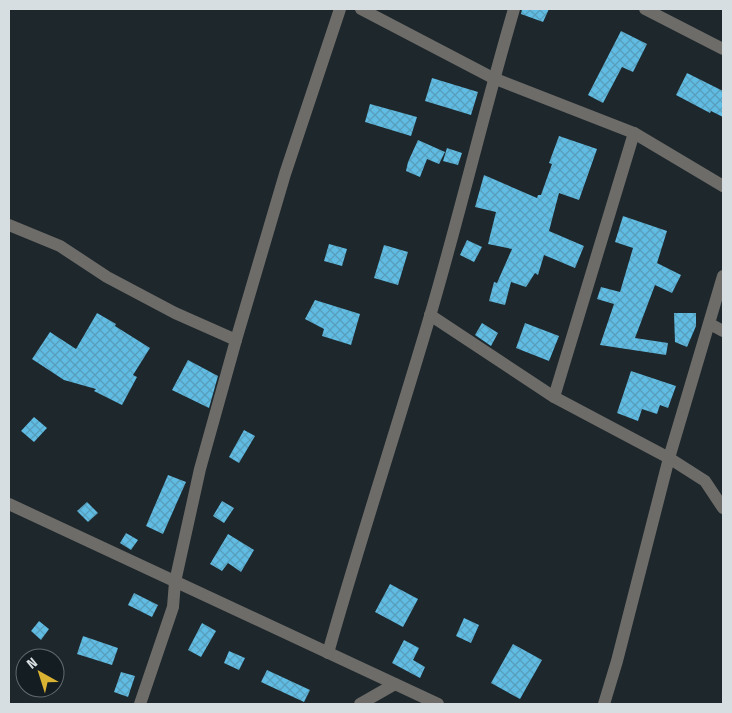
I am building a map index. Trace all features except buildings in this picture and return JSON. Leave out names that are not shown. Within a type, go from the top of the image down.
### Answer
[{"type":"street","points":[[140,704],[172,607],[200,469],[236,340],[285,174],[340,9]]},
{"type":"street","points":[[361,9],[494,78],[634,133],[723,186]]},
{"type":"street","points":[[328,653],[430,315],[514,9]]},
{"type":"street","points":[[644,9],[723,49]]},
{"type":"street","points":[[554,397],[634,133]]},
{"type":"street","points":[[9,225],[60,246],[107,277],[175,313],[236,340]]},
{"type":"street","points":[[604,704],[618,661],[670,458],[723,276]]},
{"type":"street","points":[[430,315],[554,397],[670,458],[705,481],[723,508]]},
{"type":"street","points":[[710,324],[723,331]]},
{"type":"street","points":[[9,504],[438,704]]},
{"type":"street","points":[[360,704],[395,684]]}]
